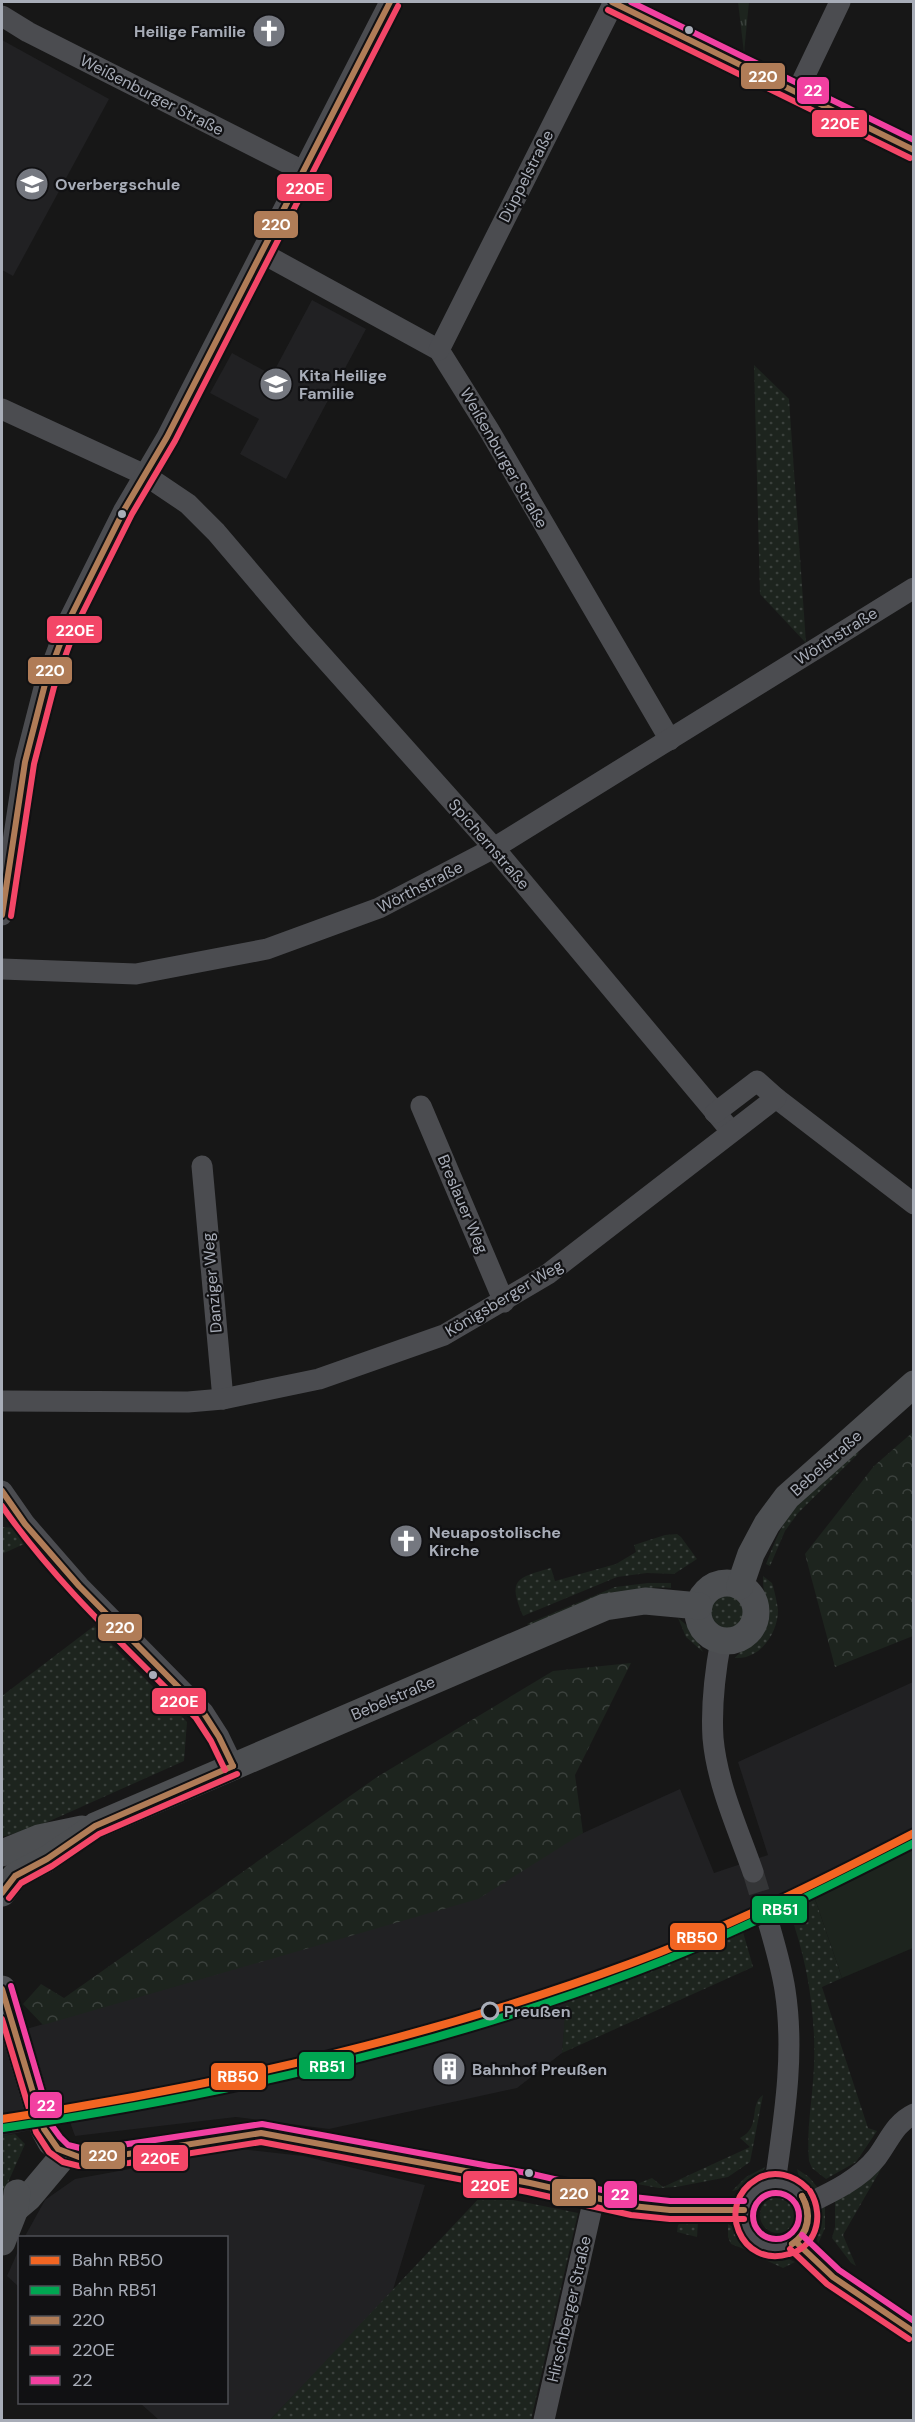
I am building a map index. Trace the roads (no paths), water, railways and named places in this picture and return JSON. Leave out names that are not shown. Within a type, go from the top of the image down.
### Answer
[{"type":"main road","name":"Bebelstraße","points":[[740,1586],[751,1554],[767,1524],[787,1497],[914,1384]]},
{"type":"main road","points":[[731,1583],[740,1586],[753,1599],[756,1608],[753,1626],[739,1639],[721,1640],[705,1632],[698,1616],[699,1606],[707,1591],[714,1586],[731,1583]]},
{"type":"main road","name":"Bebelstraße","points":[[2,1853],[39,1839],[95,1826],[605,1607],[645,1601],[699,1606]]},
{"type":"main road","name":"Bebelstraße","points":[[2,1893],[15,1876],[14,1870],[47,1859],[95,1826]]},
{"type":"main road","points":[[2,1989],[44,2129],[58,2148],[34,2164],[17,2191],[15,2209],[2,2242]]},
{"type":"street","points":[[2,915],[11,783],[69,620],[124,510],[145,475],[262,253],[390,2]]},
{"type":"street","points":[[613,2],[796,94],[914,150]]},
{"type":"street","name":"Düppelstraße","points":[[439,350],[613,2]]},
{"type":"street","points":[[796,94],[840,2]]},
{"type":"street","name":"Weißenburger Straße","points":[[2,16],[28,32],[303,171]]},
{"type":"street","name":"Weißenburger Straße","points":[[262,253],[439,350],[489,430],[670,740]]},
{"type":"street","name":"Spichernstraße","points":[[2,409],[145,475],[188,504],[216,532],[301,632],[494,848],[731,1131]]},
{"type":"street","name":"Wörthstraße","points":[[2,969],[136,974],[267,949],[380,908],[494,848],[914,588]]},
{"type":"street","points":[[715,1113],[757,1081],[914,1204]]},
{"type":"street","name":"Königsberger Weg","points":[[2,1401],[188,1402],[222,1399],[319,1379],[444,1335],[504,1302],[548,1274],[776,1098]]},
{"type":"street","name":"Breslauer Weg","points":[[421,1106],[504,1302]]},
{"type":"street","name":"Danziger Weg","points":[[202,1166],[222,1399]]},
{"type":"street","points":[[2,1491],[25,1524],[79,1586],[203,1712],[219,1737],[233,1766]]},
{"type":"street","points":[[2,1521],[25,1524]]},
{"type":"street","points":[[721,1640],[713,1703],[713,1739],[723,1787],[753,1872]]},
{"type":"street","points":[[766,1914],[780,1961],[789,2041],[788,2080],[775,2183]]},
{"type":"street","points":[[807,2204],[847,2183],[863,2170],[877,2158],[896,2128],[914,2114]]},
{"type":"street","points":[[58,2148],[91,2158],[261,2133],[484,2175],[632,2206],[670,2210],[744,2210]]},
{"type":"street","points":[[775,2183],[795,2188],[807,2204],[808,2224],[796,2242],[786,2247],[764,2246],[748,2232],[744,2221],[744,2210],[752,2194],[758,2188],[775,2183]]},
{"type":"street","name":"Hirschberger Straße","points":[[544,2421],[594,2198]]},
{"type":"street","points":[[796,2242],[833,2277],[914,2332]]},
{"type":"tunnel","points":[[753,1872],[766,1914]]},
{"type":"rail line","name":"RB50","points":[[2,2119],[161,2092],[319,2058],[398,2038],[553,1991],[702,1935],[809,1886],[914,1833]]},
{"type":"rail line","name":"RB51","points":[[3,2128],[243,2085],[402,2047],[480,2024],[634,1972],[741,1928],[914,1843]]},
{"type":"place","name":"Heilige Familie","points":[[269,31]]},
{"type":"place","name":"Overbergschule","points":[[32,184]]},
{"type":"place","name":"Kita Heilige Familie","points":[[276,384]]},
{"type":"place","name":"Neuapostolische Kirche","points":[[406,1541]]},
{"type":"place","name":"Preußen","points":[[490,2011]]},
{"type":"place","name":"Bahnhof Preußen","points":[[449,2069]]}]
